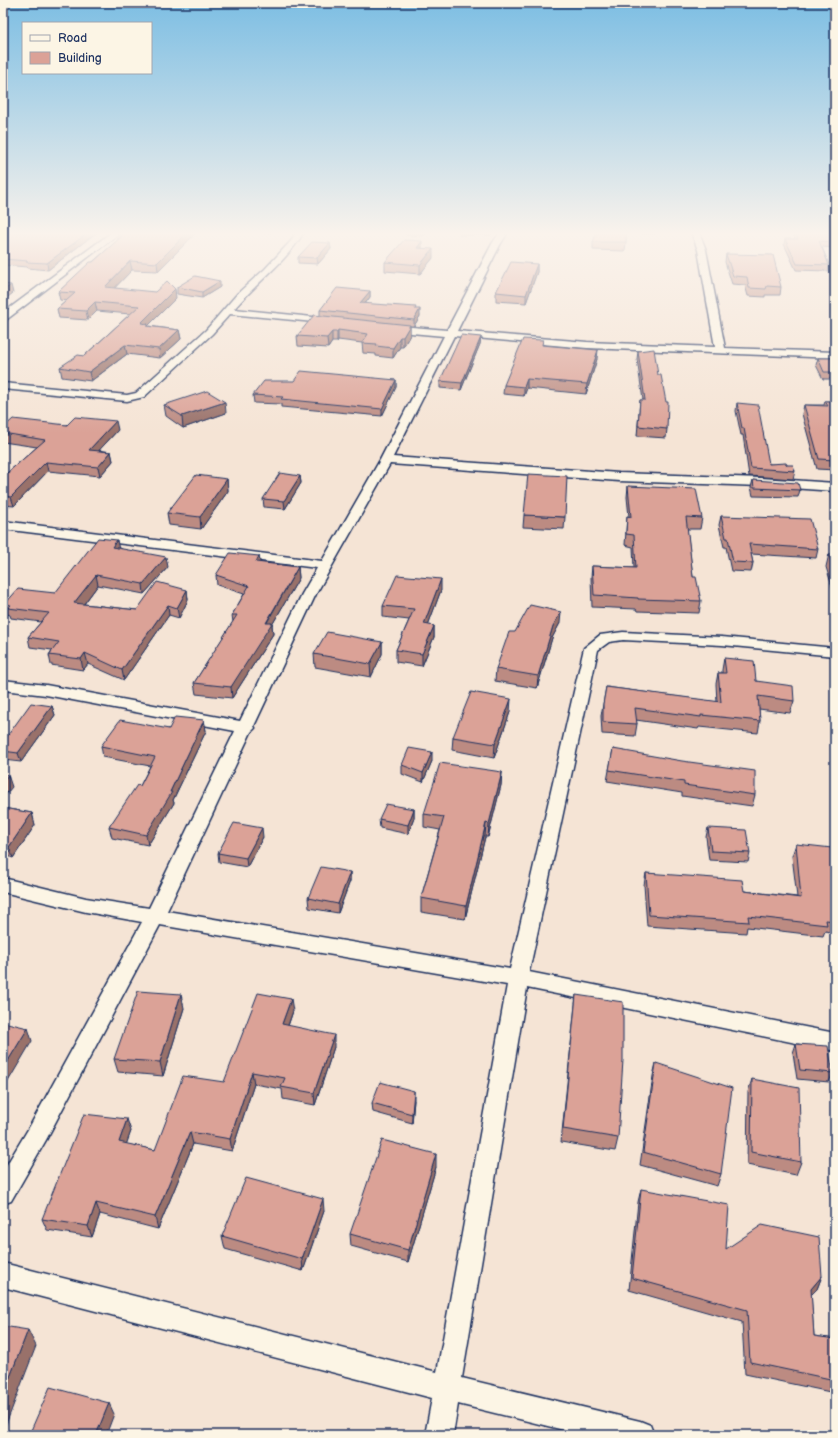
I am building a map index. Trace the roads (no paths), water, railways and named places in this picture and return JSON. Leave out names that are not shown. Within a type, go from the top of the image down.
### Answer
[{"type":"street","points":[[3,318],[28,299]]},
{"type":"street","points":[[3,386],[135,398],[209,332],[238,299]]},
{"type":"street","points":[[3,1193],[38,1133],[156,916],[309,594],[386,460],[468,299]]},
{"type":"street","points":[[711,299],[721,351]]},
{"type":"street","points":[[228,311],[344,323]]},
{"type":"street","points":[[382,327],[587,345],[835,355]]},
{"type":"street","points":[[386,460],[619,477],[761,482],[835,487]]},
{"type":"street","points":[[3,526],[325,565]]},
{"type":"street","points":[[439,1435],[518,979],[591,648],[604,638],[623,636],[722,641],[835,652]]},
{"type":"street","points":[[3,685],[46,690],[246,728]]},
{"type":"street","points":[[3,885],[86,904],[555,985],[835,1042]]},
{"type":"street","points":[[3,1274],[447,1388],[640,1435]]}]
